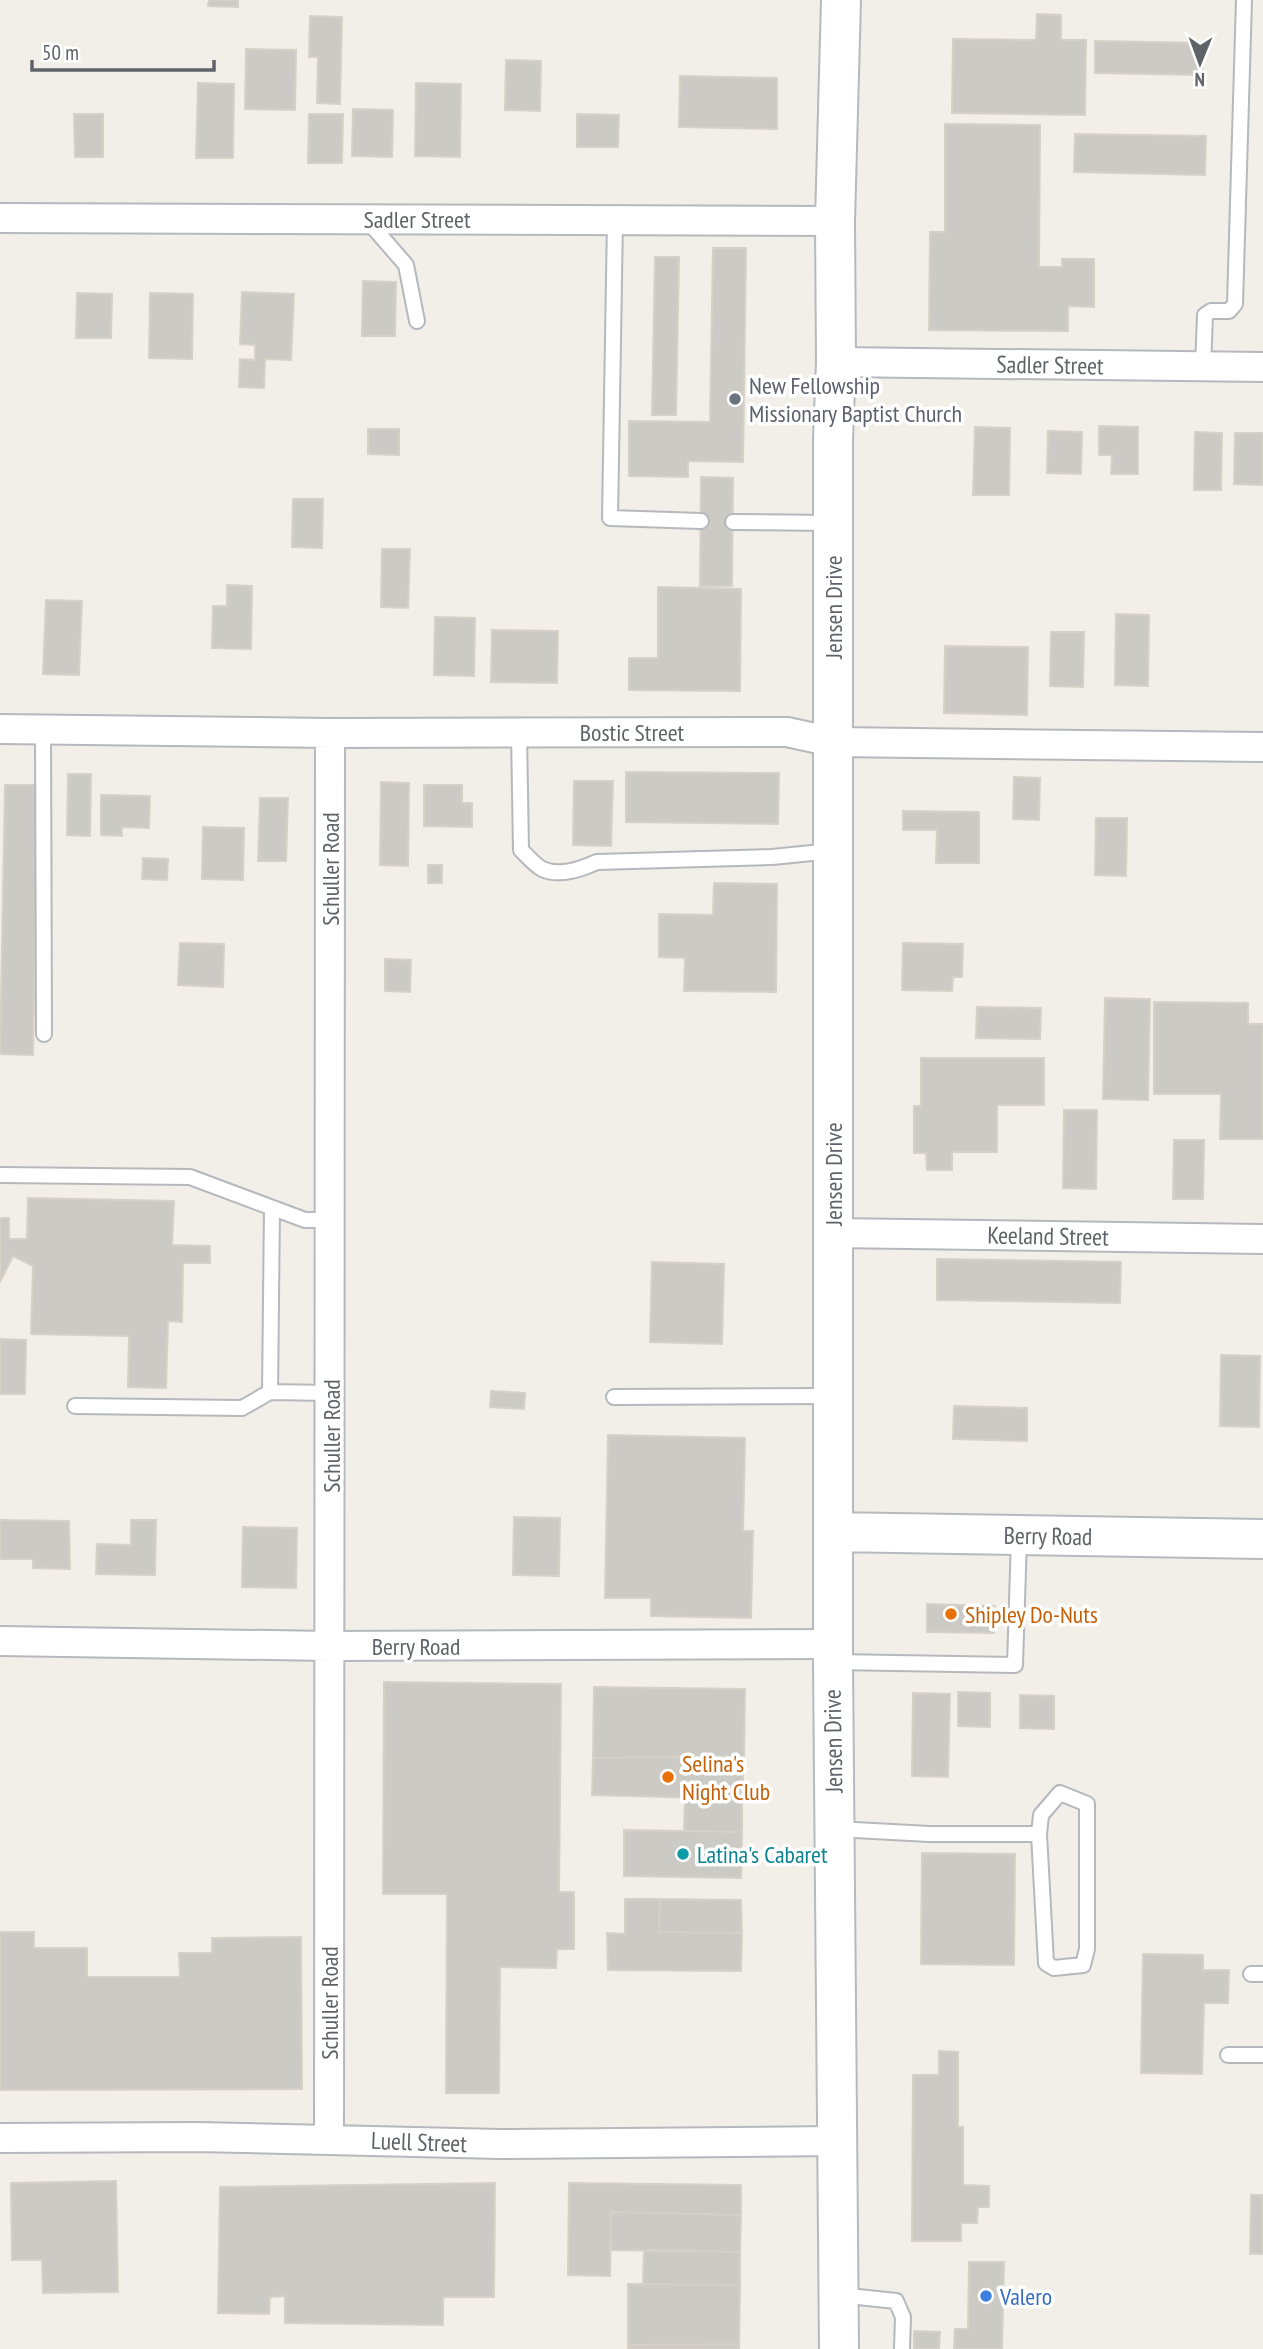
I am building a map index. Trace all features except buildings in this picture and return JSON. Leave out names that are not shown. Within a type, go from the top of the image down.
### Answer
[{"type":"main road","name":"Jensen Drive","points":[[839,2349],[833,1653],[833,523],[835,221],[841,0]]},
{"type":"main road","name":"Berry Road","points":[[833,1532],[1263,1539]]},
{"type":"street","name":"Sadler Street","points":[[0,218],[835,221]]},
{"type":"street","name":"Sadler Street","points":[[836,362],[1263,367]]},
{"type":"street","name":"Bostic Street","points":[[0,729],[330,733],[787,732],[833,742],[1263,747]]},
{"type":"street","name":"Schuller Road","points":[[330,733],[330,2139]]},
{"type":"street","name":"Keeland Street","points":[[833,1233],[1263,1239]]},
{"type":"street","name":"Berry Road","points":[[0,1641],[833,1653]]},
{"type":"street","name":"Luell Street","points":[[0,2137],[330,2139],[500,2144],[838,2141]]},
{"type":"lane","points":[[1203,367],[1205,316],[1211,311],[1229,311],[1235,304],[1244,0]]},
{"type":"lane","points":[[365,218],[406,265],[417,321]]},
{"type":"lane","points":[[615,220],[610,519],[701,521]]},
{"type":"lane","points":[[733,522],[833,523]]},
{"type":"lane","points":[[43,729],[44,1034]]},
{"type":"lane","points":[[519,733],[521,850],[541,869],[558,873],[580,869],[597,862],[772,857],[834,851]]},
{"type":"lane","points":[[0,1175],[190,1177],[305,1220],[330,1220]]},
{"type":"lane","points":[[270,1392],[272,1208]]},
{"type":"lane","points":[[75,1406],[242,1408],[270,1392],[330,1393]]},
{"type":"lane","points":[[614,1397],[833,1396]]},
{"type":"lane","points":[[833,1653],[1015,1665],[1019,1535]]},
{"type":"lane","points":[[1060,1793],[1087,1804],[1087,1949],[1083,1965],[1054,1968],[1046,1963],[1039,1834],[1041,1815],[1060,1793]]},
{"type":"lane","points":[[834,1829],[929,1834],[1039,1834]]},
{"type":"lane","points":[[1228,2055],[1263,2055]]},
{"type":"lane","points":[[838,2295],[896,2301],[903,2317],[902,2349]]},
{"type":"place","name":"New Fellowship Missionary Baptist Church","points":[[735,399]]},
{"type":"place","name":"Shipley Do-Nuts","points":[[951,1614]]},
{"type":"place","name":"Selina's Night Club","points":[[668,1777]]},
{"type":"place","name":"Latina's Cabaret","points":[[683,1854]]},
{"type":"place","name":"Valero","points":[[986,2296]]}]
